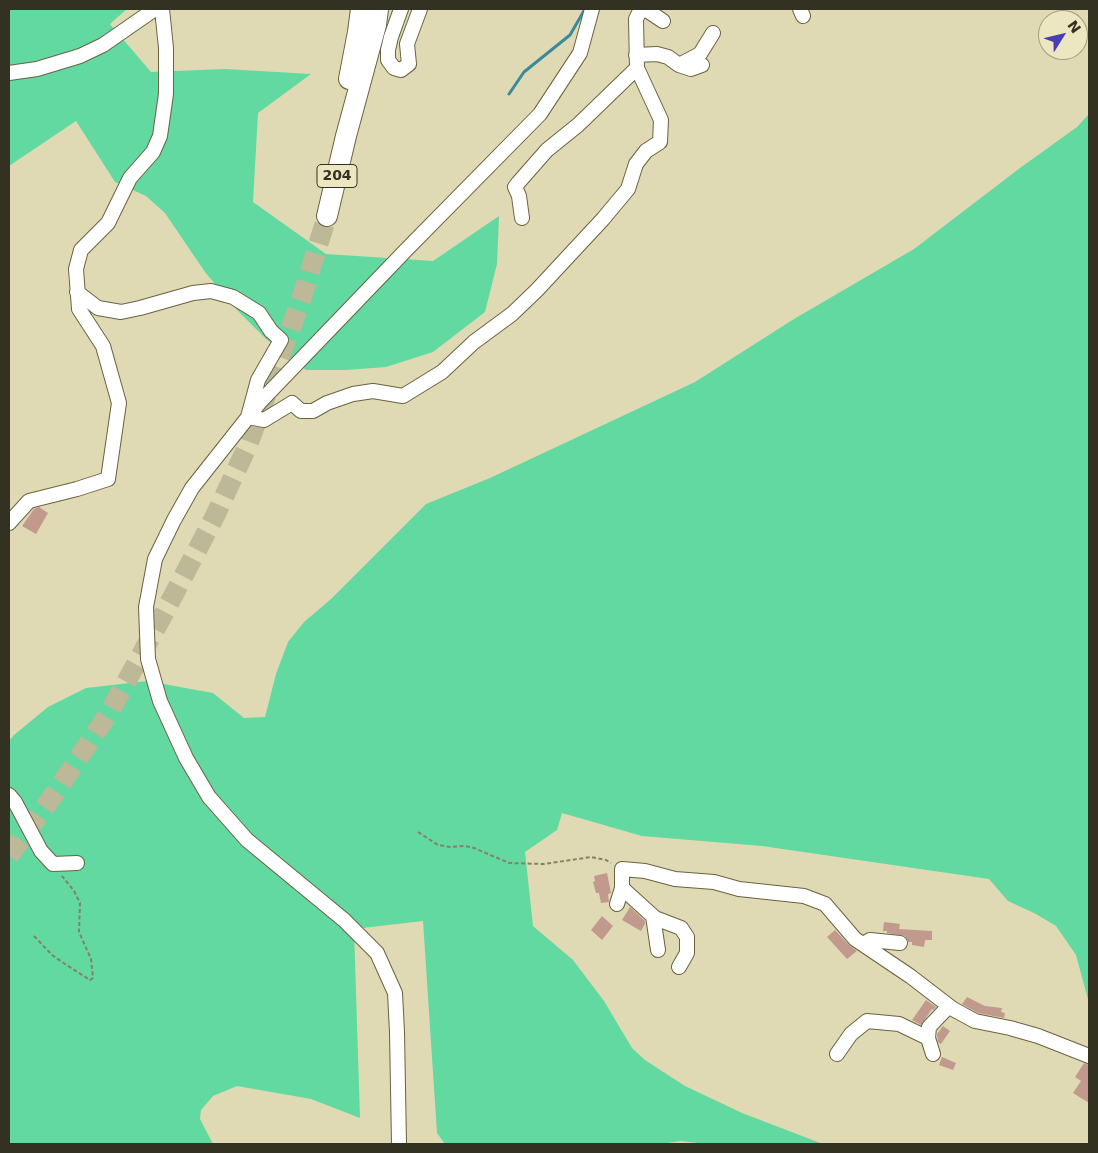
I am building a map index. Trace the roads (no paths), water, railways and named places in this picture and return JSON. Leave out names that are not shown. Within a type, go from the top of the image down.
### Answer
[{"type":"highway","points":[[346,136],[348,86],[361,9]]},
{"type":"highway","points":[[346,136],[376,25],[378,9]]},
{"type":"highway","name":"204","points":[[327,216],[346,136]]},
{"type":"street","points":[[9,72],[37,68],[80,56],[103,45],[155,9]]},
{"type":"street","points":[[9,523],[29,501],[108,479],[119,403],[103,346],[79,309],[76,269],[81,250],[108,223],[130,178],[153,152],[160,136],[166,94],[166,48],[162,9]]},
{"type":"street","points":[[401,9],[390,44],[388,60],[394,68],[401,70],[409,64],[407,44],[420,9]]},
{"type":"street","points":[[399,1144],[397,1032],[394,993],[377,953],[344,920],[247,840],[209,797],[186,758],[160,700],[148,658],[146,607],[155,559],[192,488],[260,402],[540,114],[580,53],[592,9]]},
{"type":"street","points":[[248,417],[264,420],[292,403],[301,411],[313,411],[327,402],[353,394],[373,391],[403,396],[442,372],[474,342],[512,314],[537,290],[603,219],[628,189],[636,164],[646,151],[660,142],[661,120],[636,62],[636,19],[641,9]]},
{"type":"street","points":[[645,9],[663,21]]},
{"type":"street","points":[[679,65],[700,54],[713,33]]},
{"type":"street","points":[[522,218],[519,196],[515,187],[547,150],[578,125],[636,62],[657,54],[668,57],[679,65],[691,69],[702,65]]},
{"type":"street","points":[[78,292],[98,308],[121,312],[193,293],[211,291],[233,297],[260,313],[271,331],[281,340],[258,380],[248,417]]},
{"type":"street","points":[[9,795],[15,802],[41,851],[53,864],[77,863]]},
{"type":"street","points":[[617,904],[622,888],[622,869],[645,871],[675,879],[714,882],[739,890],[804,896],[825,904],[855,939],[910,976],[949,1006],[975,1021],[1038,1036],[1089,1056]]},
{"type":"street","points":[[622,888],[653,916],[680,928],[687,937],[687,953],[679,967]]},
{"type":"street","points":[[653,916],[658,950]]},
{"type":"street","points":[[863,944],[870,940],[900,943]]},
{"type":"street","points":[[933,1054],[928,1038],[929,1026],[949,1006]]},
{"type":"street","points":[[837,1054],[851,1034],[867,1021],[899,1024],[928,1038]]},
{"type":"street","points":[[983,1036],[992,1024]]},
{"type":"waterway","points":[[509,94],[524,72],[570,35],[585,9]]},
{"type":"tunnel","points":[[9,856],[53,796],[109,713],[216,514],[248,445],[301,300],[327,216]]}]
